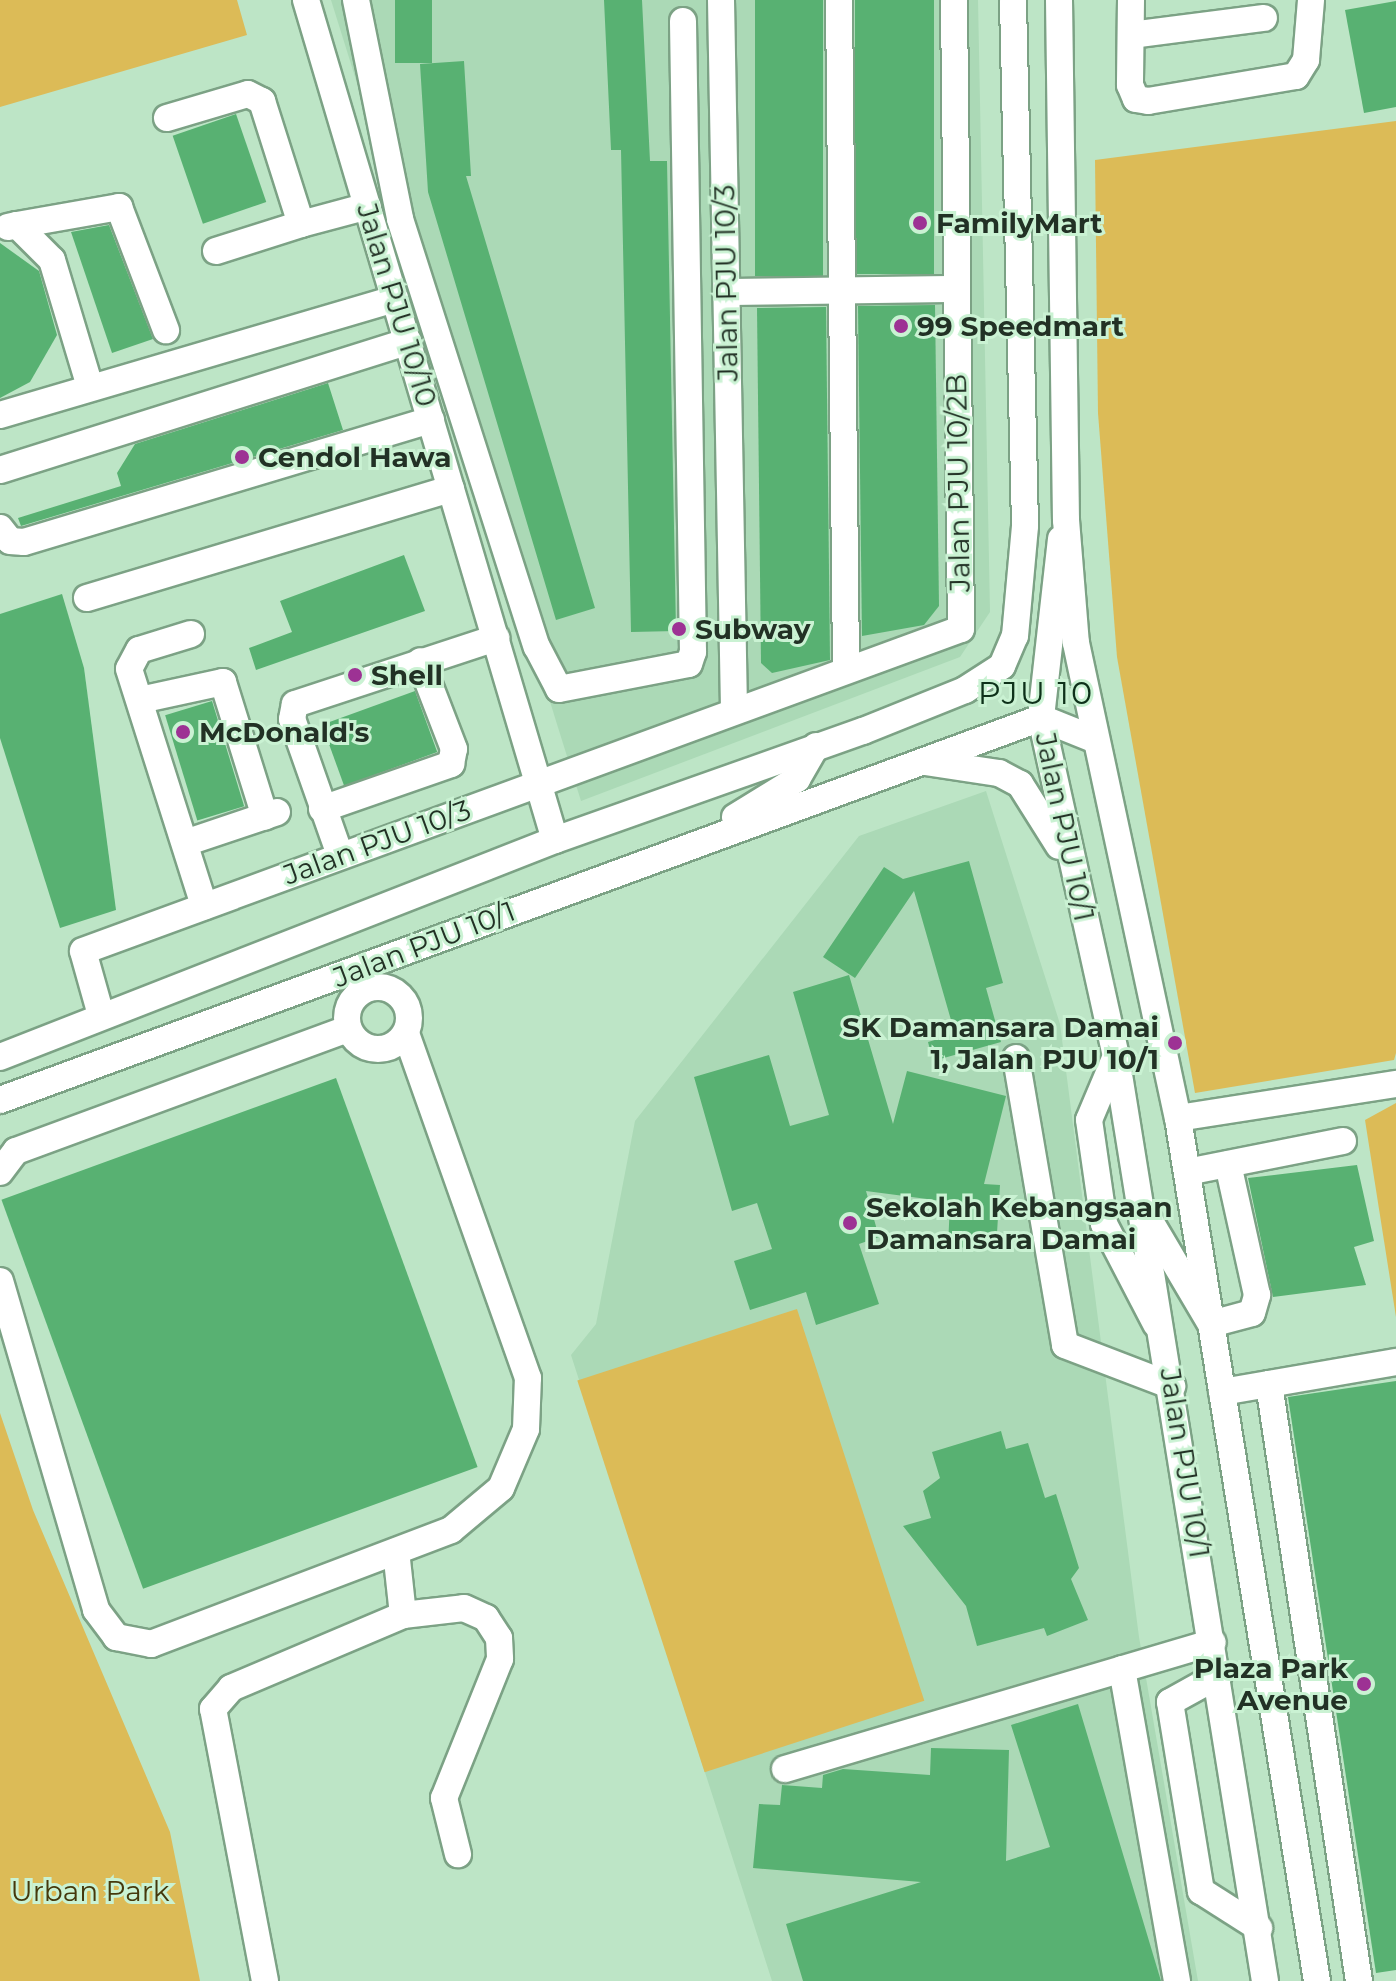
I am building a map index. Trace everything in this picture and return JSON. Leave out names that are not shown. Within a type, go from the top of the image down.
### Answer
[{"type":"street","name":"Jalan PJU 10/10","points":[[306,0],[555,840]]},
{"type":"street","points":[[356,0],[400,219],[537,647],[559,689],[610,683],[689,664],[693,652],[683,21]]},
{"type":"street","name":"Jalan PJU 10/3","points":[[721,0],[734,710]]},
{"type":"street","points":[[839,0],[846,669]]},
{"type":"street","name":"Jalan PJU 10/2B","points":[[954,0],[954,289],[961,629]]},
{"type":"street","name":"Jalan PJU 10/1","points":[[0,1057],[555,840],[863,731],[965,690],[1002,666],[1015,636],[1025,526],[1013,0]]},
{"type":"street","name":"Jalan PJU 10/1","points":[[1059,0],[1066,520],[1091,738],[1178,1118],[1317,1981]]},
{"type":"street","points":[[1131,0],[1136,99],[1290,78],[1304,66],[1311,0]]},
{"type":"street","points":[[1131,35],[1264,18]]},
{"type":"street","points":[[167,118],[248,94],[262,101],[301,224]]},
{"type":"street","points":[[216,251],[368,206]]},
{"type":"street","points":[[9,226],[119,207],[166,330]]},
{"type":"street","points":[[9,226],[52,260],[90,387]]},
{"type":"street","points":[[726,292],[954,289]]},
{"type":"street","points":[[0,415],[395,299]]},
{"type":"street","points":[[0,470],[408,341]]},
{"type":"street","points":[[0,528],[10,541],[24,542],[431,420]]},
{"type":"street","points":[[87,598],[451,489]]},
{"type":"street","points":[[1066,520],[1051,574],[1055,623],[1041,718],[1091,738]]},
{"type":"street","name":"Jalan PJU 10/3","points":[[101,1015],[83,951],[961,629]]},
{"type":"street","points":[[191,634],[133,654],[129,669],[204,906]]},
{"type":"street","points":[[340,855],[292,719],[295,704],[496,638]]},
{"type":"street","points":[[322,809],[451,764],[454,749],[420,661]]},
{"type":"street","points":[[140,700],[223,682],[271,814],[185,843]]},
{"type":"street","name":"Jalan PJU 10/1","points":[[0,1100],[338,978],[710,836],[1041,718],[1116,1056],[1165,1337],[1265,1981]]},
{"type":"street","points":[[710,836],[797,779],[816,746]]},
{"type":"street","points":[[921,761],[999,773],[1020,784],[1076,878]]},
{"type":"street","points":[[0,1281],[96,1610],[116,1637],[151,1644],[451,1530],[501,1488],[526,1429],[528,1378],[406,1034],[409,1013],[388,958]]},
{"type":"street","points":[[338,978],[348,1018],[360,1045],[380,1050],[406,1034]]},
{"type":"street","points":[[0,1172],[16,1151],[348,1018],[370,988],[400,995]]},
{"type":"street","points":[[1116,1056],[1089,1120],[1104,1224],[1165,1337]]},
{"type":"street","points":[[1016,1058],[1065,1345],[1172,1386]]},
{"type":"street","points":[[1178,1118],[1396,1084]]},
{"type":"street","points":[[1187,1172],[1343,1141]]},
{"type":"street","points":[[1142,1207],[1211,1324],[1242,1318],[1257,1306],[1228,1164]]},
{"type":"street","points":[[1222,1392],[1396,1362]]},
{"type":"street","points":[[1269,1384],[1323,1768],[1359,1981]]},
{"type":"street","points":[[396,1551],[403,1615]]},
{"type":"street","points":[[265,1981],[213,1709],[231,1688],[403,1615],[464,1608],[486,1618],[499,1638],[500,1659],[444,1798],[458,1854]]},
{"type":"street","points":[[785,1769],[1213,1642]]},
{"type":"street","points":[[1122,1669],[1177,1981]]},
{"type":"street","points":[[1219,1675],[1170,1702],[1201,1891],[1259,1928]]},
{"type":"street","points":[[1283,1772],[1323,1768]]},
{"type":"shaded area","points":[[331,0],[978,0],[990,612],[960,657],[581,801]]},
{"type":"shaded area","name":"Sekolah Kebangsaan Damansara Damai","points":[[986,791],[1060,1024],[1139,1637],[1198,1981],[772,1981],[571,1355],[596,1324],[635,1121],[859,836]]},
{"type":"green space","points":[[0,0],[237,0],[247,35],[0,107]]},
{"type":"green space","points":[[1396,121],[1396,1053],[1394,1060],[1195,1093],[1117,657],[1098,413],[1095,160]]},
{"type":"green space","points":[[1396,1103],[1396,1317],[1365,1120]]},
{"type":"green space","points":[[797,1309],[924,1701],[705,1772],[577,1380]]},
{"type":"green space","name":"Urban Park","points":[[0,1413],[33,1510],[170,1832],[200,1981],[0,1981]]},
{"type":"building","points":[[395,0],[432,0],[432,63],[395,63]]},
{"type":"building","points":[[604,0],[642,0],[650,161],[667,161],[676,631],[631,632],[621,150],[611,150]]},
{"type":"building","points":[[755,0],[823,0],[823,276],[755,276]]},
{"type":"building","points":[[855,0],[934,0],[934,274],[855,274]]},
{"type":"building","points":[[1396,1],[1396,107],[1364,113],[1345,10]]},
{"type":"building","points":[[464,61],[471,176],[466,176],[595,608],[556,620],[428,192],[420,64]]},
{"type":"building","points":[[236,114],[266,202],[203,224],[173,136]]},
{"type":"building","points":[[109,225],[153,339],[112,353],[71,232]]},
{"type":"building","points":[[0,243],[39,271],[57,335],[30,382],[0,398]]},
{"type":"building","points":[[935,305],[939,606],[924,625],[862,636],[858,306]]},
{"type":"building","points":[[826,307],[830,660],[772,673],[761,663],[757,308]]},
{"type":"building","points":[[328,383],[343,430],[21,526],[18,518],[121,486],[117,473],[135,444]]},
{"type":"building","points":[[404,555],[425,611],[256,670],[249,648],[292,632],[280,601]]},
{"type":"building","points":[[62,594],[84,668],[116,910],[60,928],[0,738],[0,614]]},
{"type":"building","points":[[415,691],[437,752],[344,786],[322,725]]},
{"type":"building","points":[[212,701],[244,806],[197,821],[165,715]]},
{"type":"building","points":[[969,861],[1003,983],[986,988],[1001,1042],[933,1061],[928,1042],[955,1034],[914,891],[855,978],[823,957],[884,867],[903,879]]},
{"type":"building","points":[[849,975],[893,1124],[907,1071],[1006,1096],[984,1184],[1000,1185],[996,1249],[948,1247],[950,1202],[866,1191],[879,1237],[859,1244],[879,1304],[816,1325],[806,1292],[750,1310],[734,1261],[772,1249],[757,1203],[732,1211],[694,1077],[769,1055],[790,1126],[829,1115],[793,992]]},
{"type":"building","points":[[336,1078],[478,1467],[143,1589],[1,1200]]},
{"type":"building","points":[[1357,1165],[1374,1241],[1354,1247],[1366,1285],[1273,1297],[1248,1178]]},
{"type":"building","name":"Plaza Park Avenue","points":[[1396,1381],[1396,1970],[1376,1973],[1288,1397]]},
{"type":"building","points":[[1001,1431],[1006,1449],[1028,1443],[1045,1498],[1056,1494],[1079,1568],[1071,1579],[1088,1620],[1047,1636],[1044,1628],[977,1646],[966,1606],[903,1526],[931,1518],[923,1491],[940,1478],[932,1452]]},
{"type":"building","points":[[1078,1704],[1161,1981],[803,1981],[786,1924],[921,1882],[753,1868],[759,1804],[780,1805],[782,1785],[822,1788],[823,1775],[843,1769],[930,1775],[931,1748],[1009,1750],[1006,1861],[1050,1847],[1011,1725]]},
{"type":"place","name":"FamilyMart","points":[[920,223]]},
{"type":"place","name":"99 Speedmart","points":[[901,326]]},
{"type":"place","name":"Cendol Hawa","points":[[242,457]]},
{"type":"place","name":"Subway","points":[[679,629]]},
{"type":"place","name":"Shell","points":[[355,675]]},
{"type":"place","name":"McDonald's","points":[[183,732]]},
{"type":"place","name":"SK Damansara Damai 1, Jalan PJU 10/1","points":[[1175,1043]]},
{"type":"place","name":"Sekolah Kebangsaan Damansara Damai","points":[[850,1223]]},
{"type":"place","name":"Plaza Park Avenue","points":[[1364,1684]]},
{"type":"district","name":"PJU 10","points":[[1036,693]]}]
